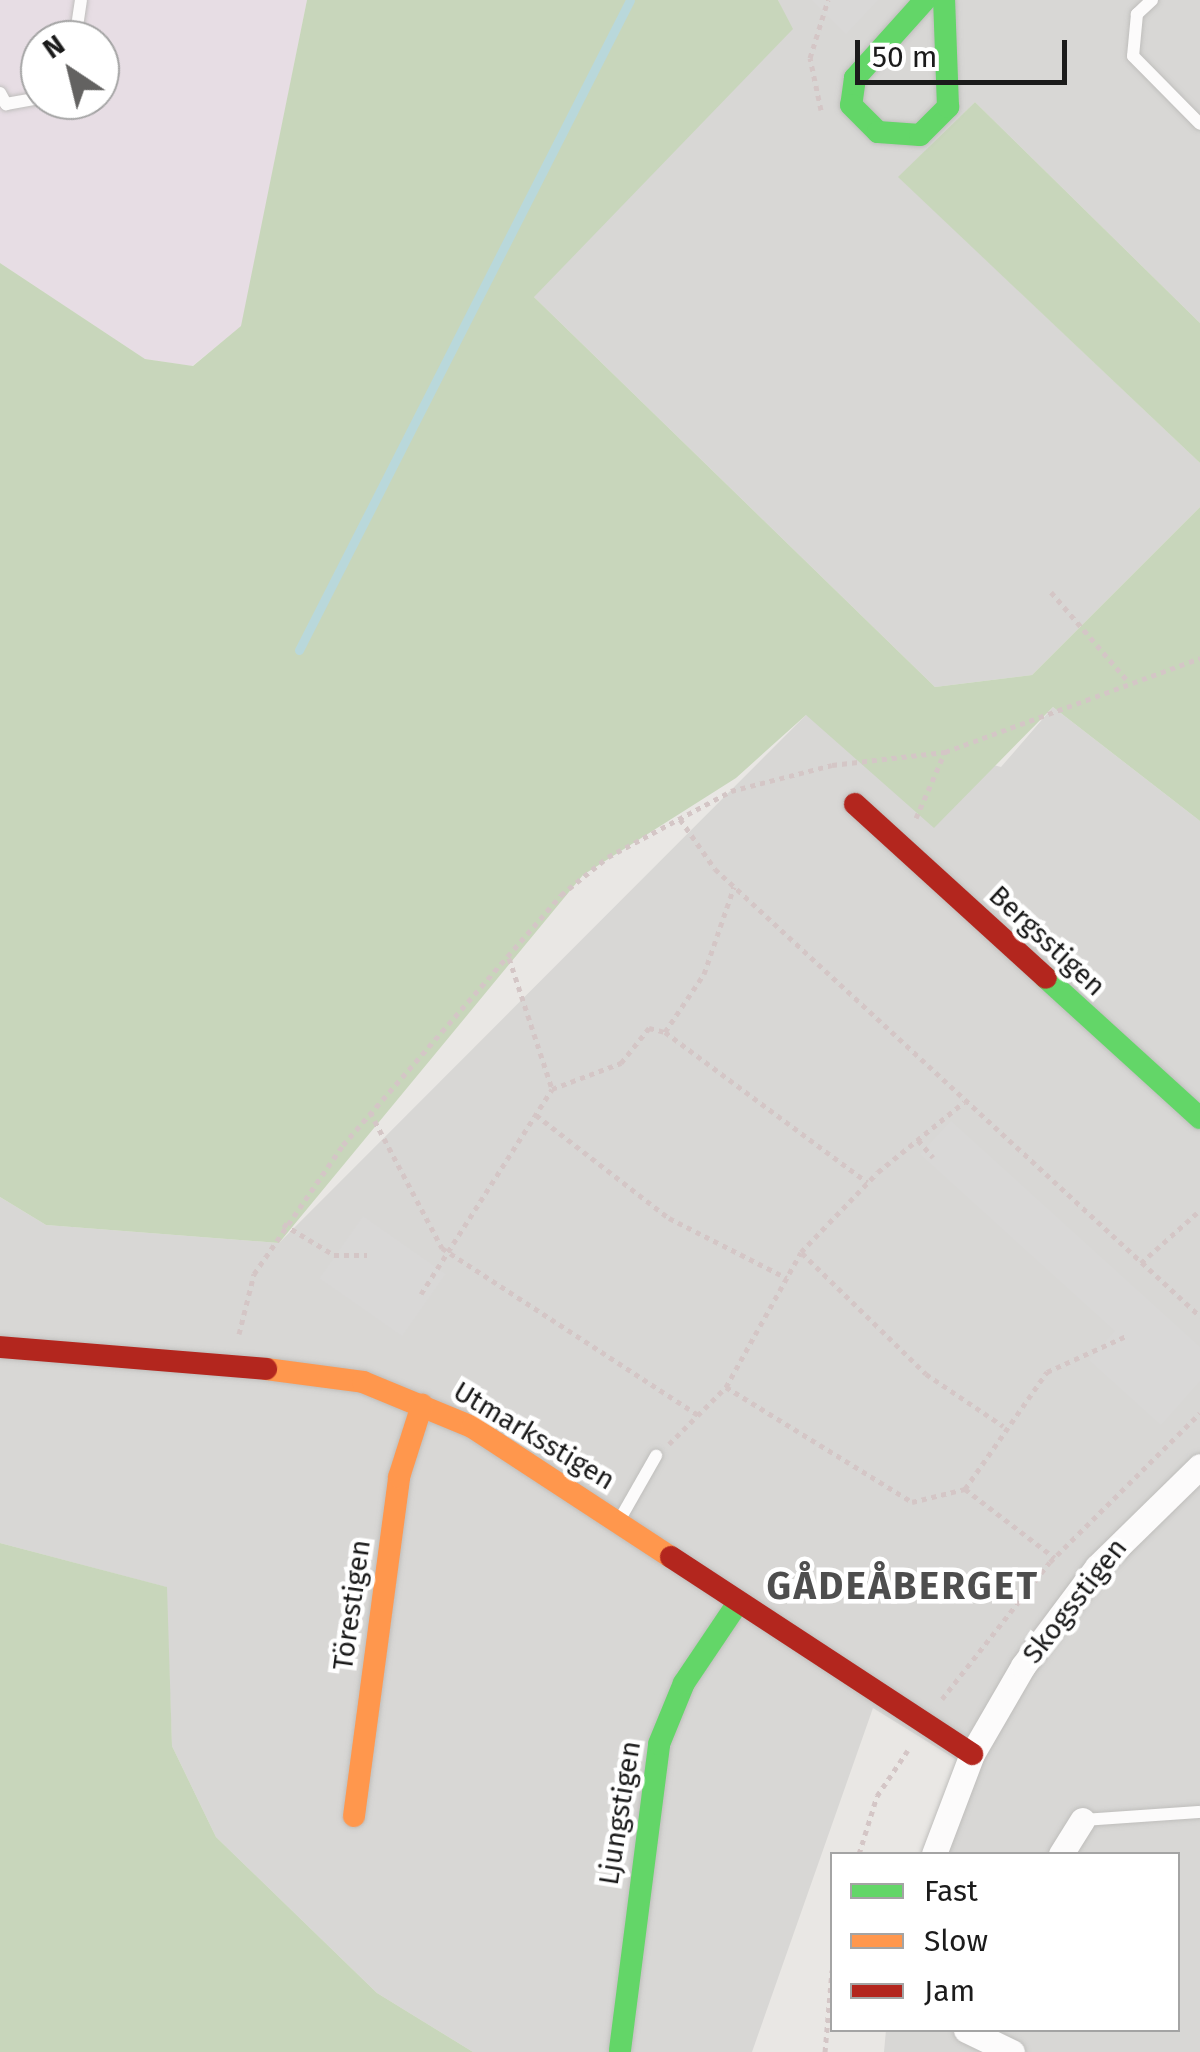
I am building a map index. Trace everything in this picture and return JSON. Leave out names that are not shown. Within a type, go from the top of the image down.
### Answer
[{"type":"street","points":[[925,0],[856,78],[852,105],[878,132],[920,135],[948,107],[944,0]]},
{"type":"street","name":"Bergsstigen","points":[[855,804],[1200,1118]]},
{"type":"street","name":"Utmarksstigen","points":[[0,1347],[363,1382],[422,1405],[618,1522],[737,1604],[972,1754]]},
{"type":"street","name":"Törestigen","points":[[354,1816],[399,1477],[422,1405]]},
{"type":"street","name":"Skogsstigen","points":[[935,1852],[972,1754],[1077,1592],[1200,1466]]},
{"type":"street","name":"Ljungstigen","points":[[620,2050],[659,1744],[684,1683],[737,1604]]},
{"type":"street","points":[[1062,1852],[1082,1820]]},
{"type":"street","points":[[970,2032],[1012,2052]]},
{"type":"lane","points":[[1152,0],[1137,14],[1133,56],[1200,124]]},
{"type":"lane","points":[[0,93],[6,104],[20,102]]},
{"type":"lane","points":[[618,1522],[656,1456]]},
{"type":"lane","points":[[1082,1820],[1200,1812]]},
{"type":"path","points":[[828,0],[810,58],[814,102],[830,120]]},
{"type":"path","points":[[1051,592],[1127,680]]},
{"type":"path","points":[[230,1367],[254,1274],[283,1224],[370,1112],[561,895],[731,791],[832,765],[945,752],[1127,680],[1200,658]]},
{"type":"path","points":[[902,848],[945,752]]},
{"type":"path","points":[[680,819],[734,887],[1200,1316]]},
{"type":"path","points":[[665,1032],[704,974],[734,887]]},
{"type":"path","points":[[509,958],[552,1089]]},
{"type":"path","points":[[422,1294],[442,1248],[552,1089],[620,1062],[649,1028],[665,1032],[868,1183]]},
{"type":"path","points":[[656,1456],[726,1387],[801,1252],[868,1183],[964,1102]]},
{"type":"path","points":[[370,1112],[442,1248],[698,1415]]},
{"type":"path","points":[[536,1115],[669,1218],[786,1278]]},
{"type":"path","points":[[918,1140],[933,1157]]},
{"type":"path","points":[[1141,1263],[1200,1210]]},
{"type":"path","points":[[283,1224],[334,1255],[367,1255]]},
{"type":"path","points":[[801,1252],[926,1374],[1003,1426]]},
{"type":"path","points":[[726,1387],[912,1502],[965,1489],[1003,1426],[1047,1372],[1126,1336]]},
{"type":"path","points":[[861,1852],[877,1796],[925,1724],[1055,1558],[1200,1413]]},
{"type":"path","points":[[965,1489],[1055,1558]]},
{"type":"path","points":[[825,2052],[830,1993]]},
{"type":"shaded area","points":[[0,0],[307,0],[242,326],[192,366],[145,359],[0,263]]},
{"type":"shaded area","points":[[778,0],[1200,0],[1200,323],[975,102],[899,177],[1200,463],[1200,507],[1032,675],[935,687],[533,296],[792,29]]},
{"type":"shaded area","points":[[812,0],[878,0],[846,34]]},
{"type":"shaded area","points":[[1053,707],[1200,821],[1200,2052],[884,2052],[886,2032],[1180,2032],[1180,1852],[939,1852],[978,1773],[873,1708],[752,2052],[473,2052],[377,1993],[216,1837],[172,1746],[166,1587],[0,1543],[0,1197],[46,1225],[279,1243],[806,715],[1001,767]]},
{"type":"shaded area","points":[[951,1121],[1200,1347],[1200,1381],[1161,1425],[1089,1360],[1115,1331],[920,1154]]},
{"type":"shaded area","points":[[363,1216],[446,1274],[402,1336],[319,1278]]},
{"type":"green space","points":[[307,0],[778,0],[793,29],[534,297],[935,687],[1032,675],[1200,507],[1200,821],[1053,707],[934,828],[806,715],[736,778],[583,875],[279,1243],[46,1225],[0,1197],[0,263],[145,359],[193,366],[241,326]]},
{"type":"green space","points":[[975,102],[1200,323],[1200,463],[898,177]]},
{"type":"green space","points":[[0,1543],[167,1587],[172,1746],[216,1837],[377,1993],[473,2052],[0,2052]]},
{"type":"waterway","points":[[299,650],[630,0]]},
{"type":"traffic: fast","points":[[925,0],[855,78],[851,105],[878,132],[920,135],[948,107],[944,0]]},
{"type":"traffic: fast","points":[[1046,978],[1200,1118]]},
{"type":"traffic: fast","points":[[620,2050],[659,1744],[684,1683],[737,1604]]},
{"type":"traffic: slow","points":[[266,1369],[363,1382],[472,1427],[671,1557]]},
{"type":"traffic: slow","points":[[354,1816],[399,1477],[422,1405]]},
{"type":"traffic: jam","points":[[855,804],[1046,978]]},
{"type":"traffic: jam","points":[[0,1347],[266,1369]]},
{"type":"traffic: jam","points":[[671,1557],[972,1754]]},
{"type":"district","name":"GÅDEÅBERGET","points":[[903,1587]]}]
